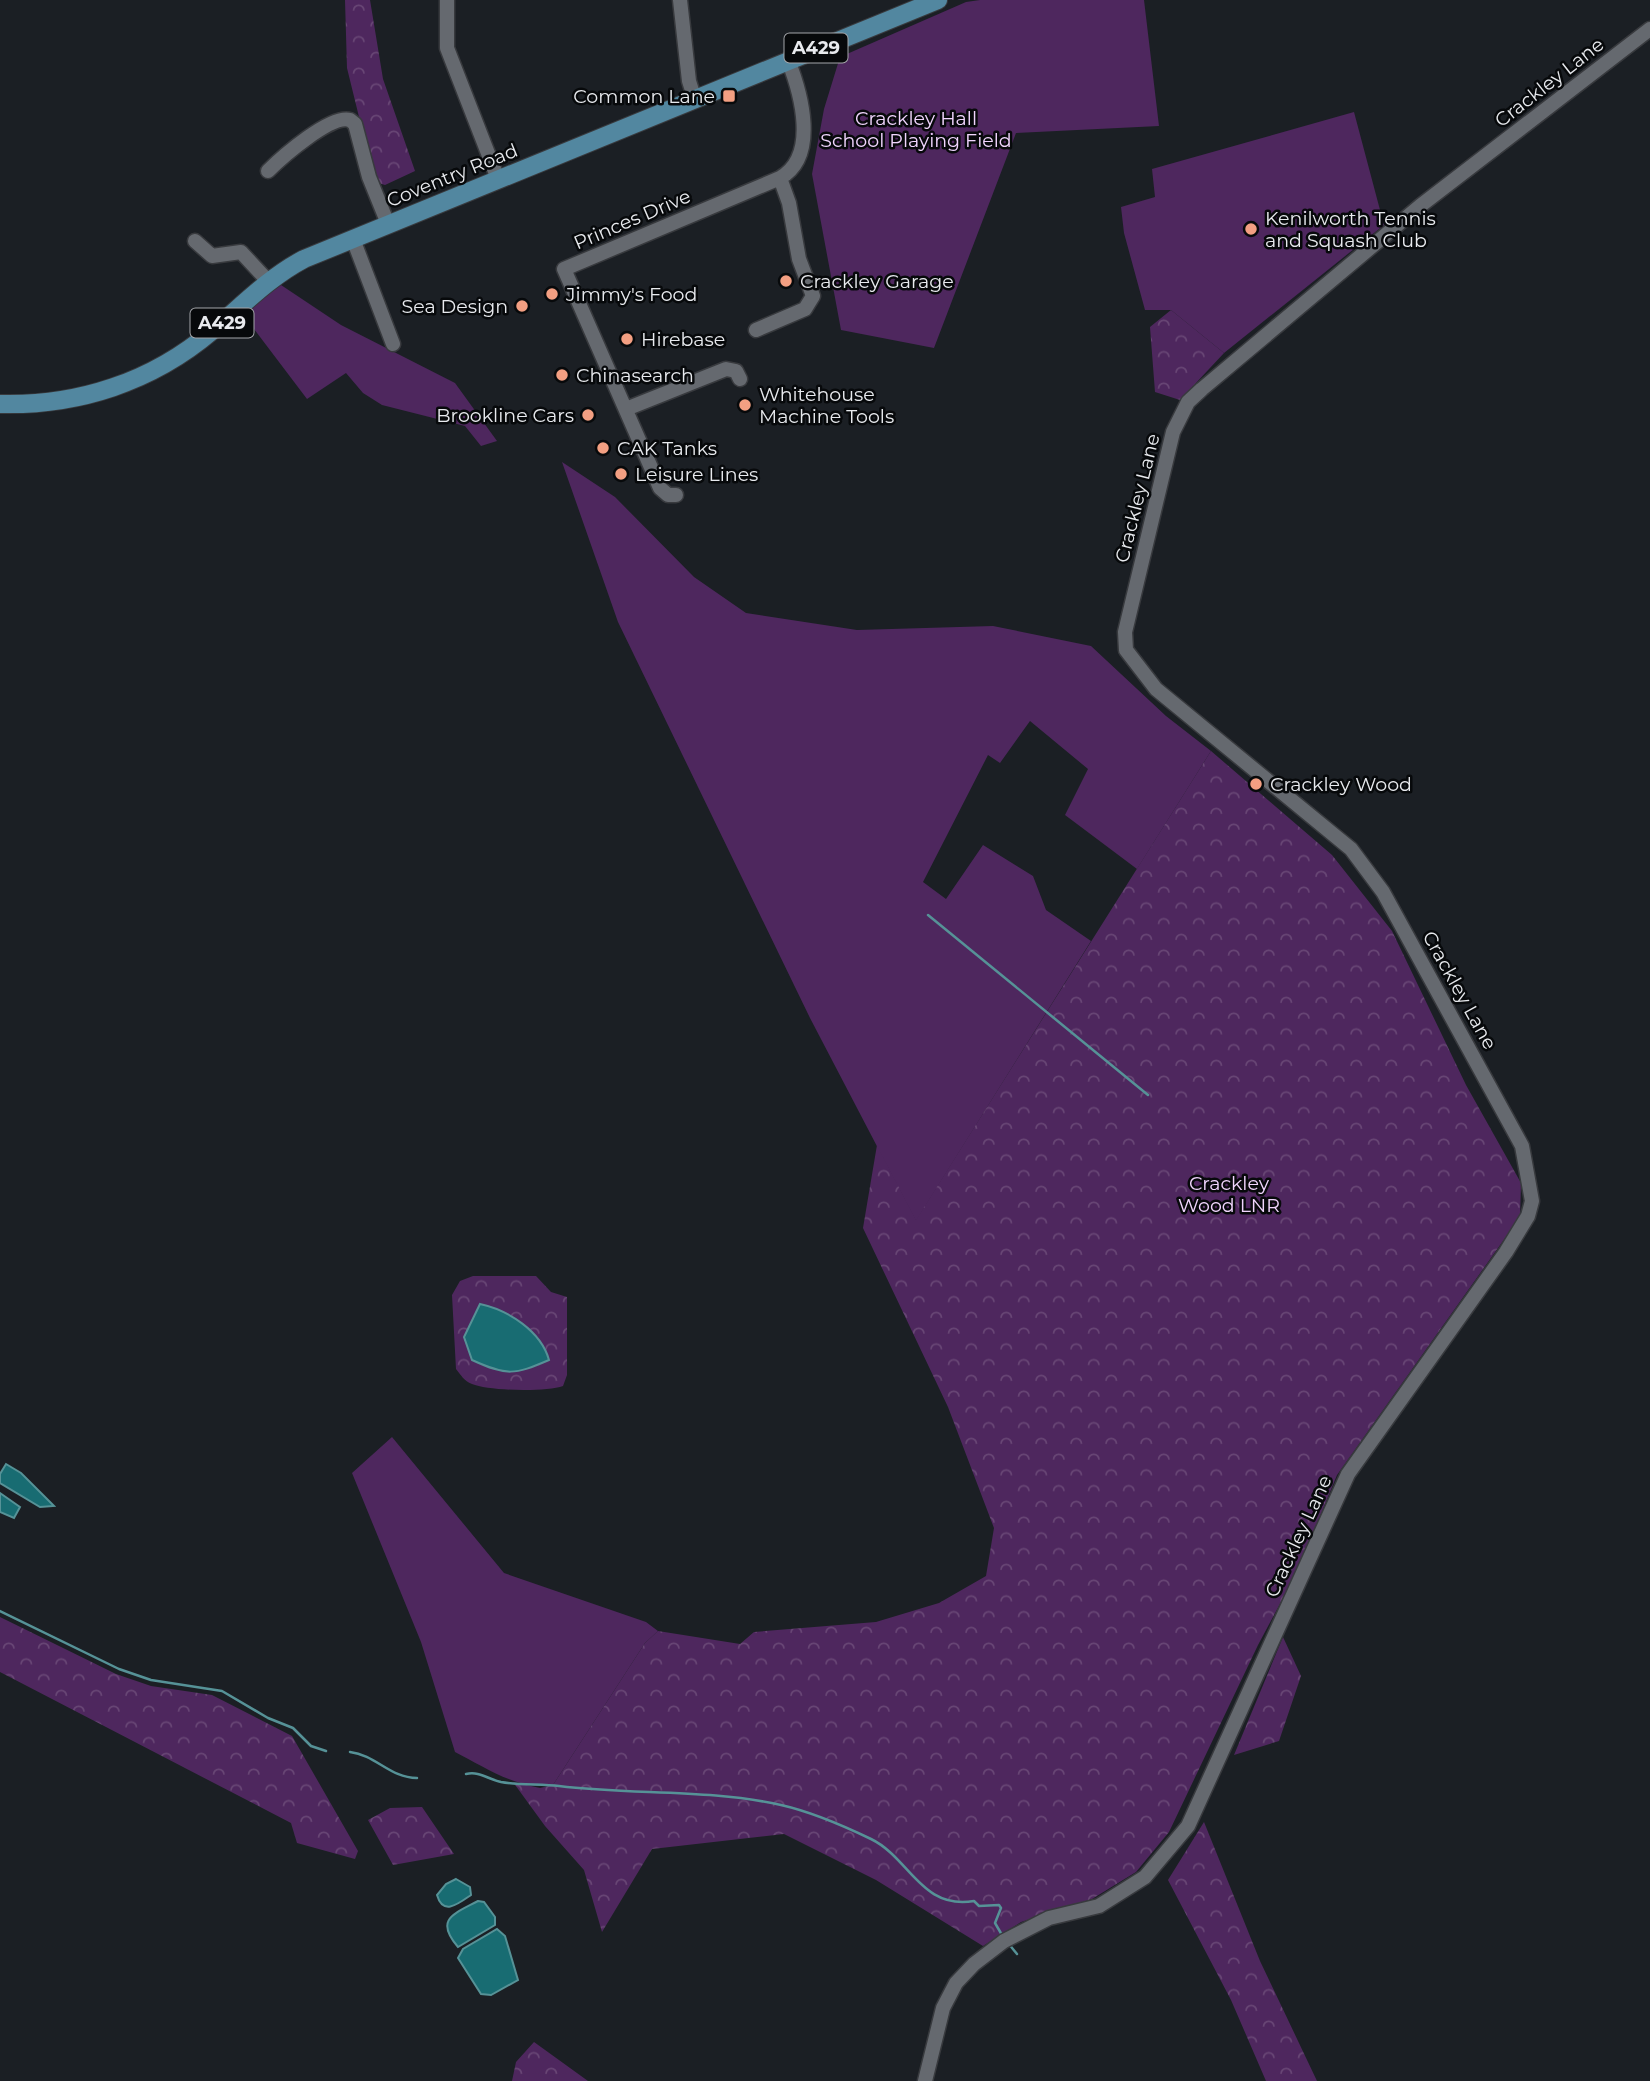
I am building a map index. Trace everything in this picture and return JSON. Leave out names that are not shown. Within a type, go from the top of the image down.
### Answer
[{"type":"main road","name":"Coventry Road","points":[[0,404],[39,403],[85,397],[149,373],[202,339],[268,281],[304,259],[938,0]]},
{"type":"street","points":[[447,0],[447,48],[498,179]]},
{"type":"street","points":[[680,0],[689,81],[695,100]]},
{"type":"street","name":"Crackley Lane","points":[[927,2079],[943,2008],[956,1983],[974,1964],[1004,1941],[1049,1918],[1099,1906],[1145,1877],[1188,1826],[1348,1474],[1506,1252],[1528,1216],[1532,1201],[1522,1146],[1383,892],[1351,849],[1156,690],[1126,650],[1128,621],[1173,432],[1188,402],[1202,389],[1420,206],[1650,29]]},
{"type":"street","points":[[756,330],[805,309],[813,296],[799,260],[789,203],[780,178],[794,166],[802,135],[801,96],[789,60]]},
{"type":"street","points":[[268,172],[289,151],[338,120],[350,120],[355,124],[369,177],[388,224]]},
{"type":"street","name":"Princes Drive","points":[[676,495],[668,495],[660,488],[564,269],[780,178]]},
{"type":"street","points":[[353,239],[393,344]]},
{"type":"street","points":[[195,241],[212,256],[238,252],[245,254],[268,281]]},
{"type":"street","points":[[626,409],[726,369],[736,371],[740,379]]},
{"type":"green space","points":[[345,0],[370,0],[383,79],[415,171],[385,185],[375,182],[347,68]]},
{"type":"green space","name":"Crackley Hall School Playing Field","points":[[1144,0],[1159,126],[1016,133],[934,348],[841,330],[812,174],[824,109],[840,57],[966,2]]},
{"type":"green space","name":"Kenilworth Tennis and Squash Club","points":[[1354,112],[1384,225],[1224,353],[1171,310],[1145,310],[1124,233],[1121,207],[1155,197],[1152,169]]},
{"type":"green space","points":[[281,285],[341,325],[455,383],[497,441],[481,446],[465,426],[382,405],[363,393],[346,373],[307,399],[242,313]]},
{"type":"green space","points":[[1171,310],[1224,353],[1180,400],[1155,392],[1150,327]]},
{"type":"green space","points":[[562,462],[615,497],[694,577],[746,613],[857,630],[993,626],[1091,646],[1166,716],[1211,751],[1137,869],[1065,815],[1088,769],[1030,721],[1000,763],[988,755],[923,882],[946,899],[983,845],[1033,876],[1046,910],[1091,941],[916,1221],[810,1018],[618,622]]},
{"type":"green space","name":"Crackley Wood LNR","points":[[1211,751],[1332,855],[1392,931],[1466,1085],[1521,1183],[1520,1217],[1337,1475],[1297,1572],[1258,1645],[1169,1832],[1136,1872],[1092,1899],[1021,1922],[983,1946],[876,1880],[784,1834],[652,1849],[602,1932],[584,1870],[545,1826],[513,1782],[540,1788],[553,1785],[645,1643],[658,1631],[740,1644],[754,1632],[876,1622],[939,1603],[986,1576],[994,1528],[948,1407],[863,1228],[877,1145],[916,1220]]},
{"type":"green space","points":[[473,1276],[536,1276],[551,1292],[567,1297],[567,1375],[563,1386],[531,1390],[491,1388],[472,1384],[461,1376],[456,1369],[452,1295],[460,1281]]},
{"type":"green space","points":[[392,1437],[504,1573],[646,1622],[658,1631],[645,1643],[553,1785],[540,1786],[515,1781],[455,1752],[421,1642],[352,1473]]},
{"type":"green space","points":[[0,1617],[116,1674],[151,1686],[212,1695],[292,1736],[358,1851],[355,1859],[297,1843],[291,1823],[0,1672]]},
{"type":"green space","points":[[1283,1637],[1301,1676],[1279,1741],[1234,1755]]},
{"type":"green space","points":[[422,1807],[454,1854],[393,1865],[368,1820],[390,1808]]},
{"type":"green space","points":[[1204,1822],[1260,1961],[1317,2081],[1266,2081],[1231,2000],[1168,1880]]},
{"type":"green space","points":[[534,2042],[588,2081],[512,2081],[516,2062]]},
{"type":"water","points":[[480,1304],[501,1311],[522,1323],[539,1340],[549,1360],[527,1369],[510,1372],[472,1360],[464,1337]]},
{"type":"water","points":[[6,1464],[21,1473],[54,1506],[40,1507],[0,1483],[0,1474]]},
{"type":"water","points":[[0,1493],[20,1507],[14,1518],[0,1512]]},
{"type":"water","points":[[456,1879],[470,1887],[471,1895],[447,1907],[437,1895],[446,1884]]},
{"type":"water","points":[[478,1901],[484,1902],[495,1917],[495,1925],[458,1947],[451,1938],[447,1924],[455,1914]]},
{"type":"water","points":[[497,1929],[505,1936],[518,1980],[491,1995],[481,1994],[458,1958],[463,1949]]},
{"type":"waterway","points":[[928,915],[1148,1095]]},
{"type":"waterway","points":[[0,1611],[119,1669],[151,1680],[222,1691],[268,1718],[293,1728],[311,1746],[326,1751]]},
{"type":"waterway","points":[[350,1752],[368,1757],[399,1774],[417,1778]]},
{"type":"waterway","points":[[466,1774],[514,1784],[698,1794],[754,1800],[804,1811],[827,1819],[884,1847],[928,1890],[941,1898],[956,1902],[974,1901],[979,1906],[999,1905],[1001,1908],[995,1923],[1002,1935]]},
{"type":"waterway","points":[[1008,1943],[1017,1954]]},
{"type":"place","name":"Common Lane","points":[[729,96]]},
{"type":"place","name":"Kenilworth Tennis and Squash Club","points":[[1251,229]]},
{"type":"place","name":"Crackley Garage","points":[[786,281]]},
{"type":"place","name":"Jimmy's Food","points":[[552,294]]},
{"type":"place","name":"Sea Design","points":[[522,306]]},
{"type":"place","name":"Hirebase","points":[[627,339]]},
{"type":"place","name":"Chinasearch","points":[[562,375]]},
{"type":"place","name":"Whitehouse Machine Tools","points":[[745,405]]},
{"type":"place","name":"Brookline Cars","points":[[588,415]]},
{"type":"place","name":"CAK Tanks","points":[[603,448]]},
{"type":"place","name":"Leisure Lines","points":[[621,474]]},
{"type":"place","name":"Crackley Wood","points":[[1256,784]]}]
